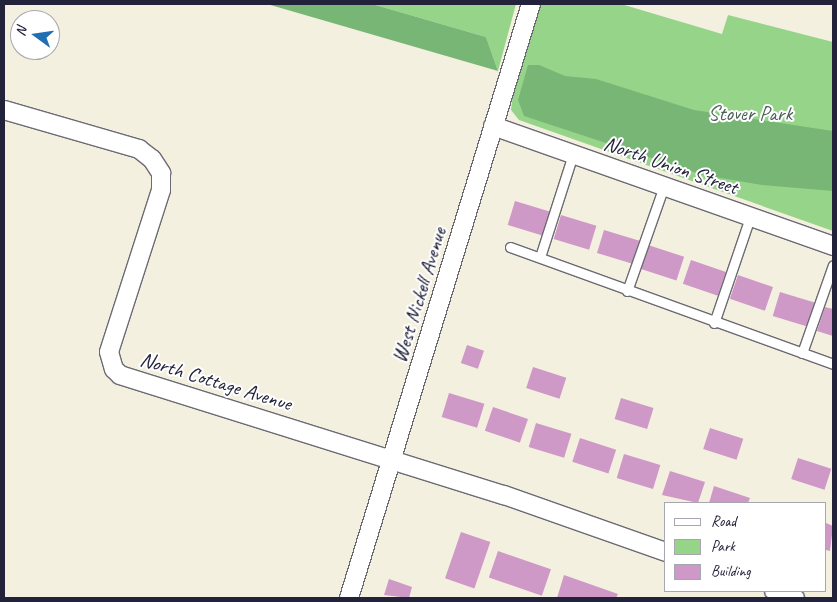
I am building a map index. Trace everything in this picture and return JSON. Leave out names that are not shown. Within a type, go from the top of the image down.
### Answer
[{"type":"street","name":"West Nickell Avenue","points":[[349,598],[531,4]]},
{"type":"street","name":"North Cottage Avenue","points":[[4,110],[139,149],[152,159],[161,173],[162,190],[109,352],[114,369],[120,375],[530,503],[664,551]]},
{"type":"street","name":"North Union Street","points":[[493,126],[833,246]]},
{"type":"street","points":[[777,592],[795,598]]},
{"type":"lane","points":[[540,257],[573,154]]},
{"type":"lane","points":[[627,290],[664,186]]},
{"type":"lane","points":[[714,323],[750,217]]},
{"type":"lane","points":[[510,246],[714,323],[833,364]]},
{"type":"lane","points":[[802,353],[833,265]]},
{"type":"green space","points":[[267,4],[372,4],[486,37],[498,71]]},
{"type":"green space","points":[[372,4],[516,4],[498,71],[486,37]]},
{"type":"green space","name":"Stover Park","points":[[540,4],[621,4],[722,34],[728,15],[833,42],[833,231],[519,120],[511,110],[513,94]]},
{"type":"green space","points":[[528,65],[539,65],[565,76],[596,79],[694,110],[833,131],[833,191],[762,185],[703,175],[524,116],[518,100]]},
{"type":"building","points":[[515,201],[550,212],[543,236],[508,225]]},
{"type":"building","points":[[561,215],[596,226],[589,250],[554,239]]},
{"type":"building","points":[[604,230],[639,241],[632,264],[597,253]]},
{"type":"building","points":[[648,245],[684,257],[676,281],[640,269]]},
{"type":"building","points":[[691,260],[726,272],[718,296],[683,284]]},
{"type":"building","points":[[738,275],[773,287],[765,311],[730,299]]},
{"type":"building","points":[[780,292],[815,303],[808,327],[773,316]]},
{"type":"building","points":[[825,307],[833,309],[833,336],[817,331]]},
{"type":"building","points":[[467,345],[484,351],[478,369],[461,363]]},
{"type":"building","points":[[533,367],[566,378],[559,399],[526,388]]},
{"type":"building","points":[[449,393],[484,404],[477,428],[442,417]]},
{"type":"building","points":[[621,398],[654,408],[647,429],[615,419]]},
{"type":"building","points":[[493,407],[528,419],[520,443],[485,431]]},
{"type":"building","points":[[536,423],[571,434],[564,458],[529,447]]},
{"type":"building","points":[[710,428],[743,439],[736,460],[703,449]]},
{"type":"building","points":[[580,438],[616,450],[608,474],[572,462]]},
{"type":"building","points":[[624,454],[660,465],[653,489],[617,478]]},
{"type":"building","points":[[798,458],[831,469],[824,490],[791,479]]},
{"type":"building","points":[[670,471],[705,482],[698,502],[662,495]]},
{"type":"building","points":[[714,486],[750,498],[748,502],[709,502]]},
{"type":"building","points":[[827,523],[833,526],[830,551],[827,550]]},
{"type":"building","points":[[461,532],[490,542],[474,588],[445,578]]},
{"type":"building","points":[[498,551],[551,569],[542,596],[489,577]]},
{"type":"building","points":[[564,575],[618,594],[616,598],[557,598]]},
{"type":"building","points":[[389,579],[412,587],[409,598],[384,595]]}]
